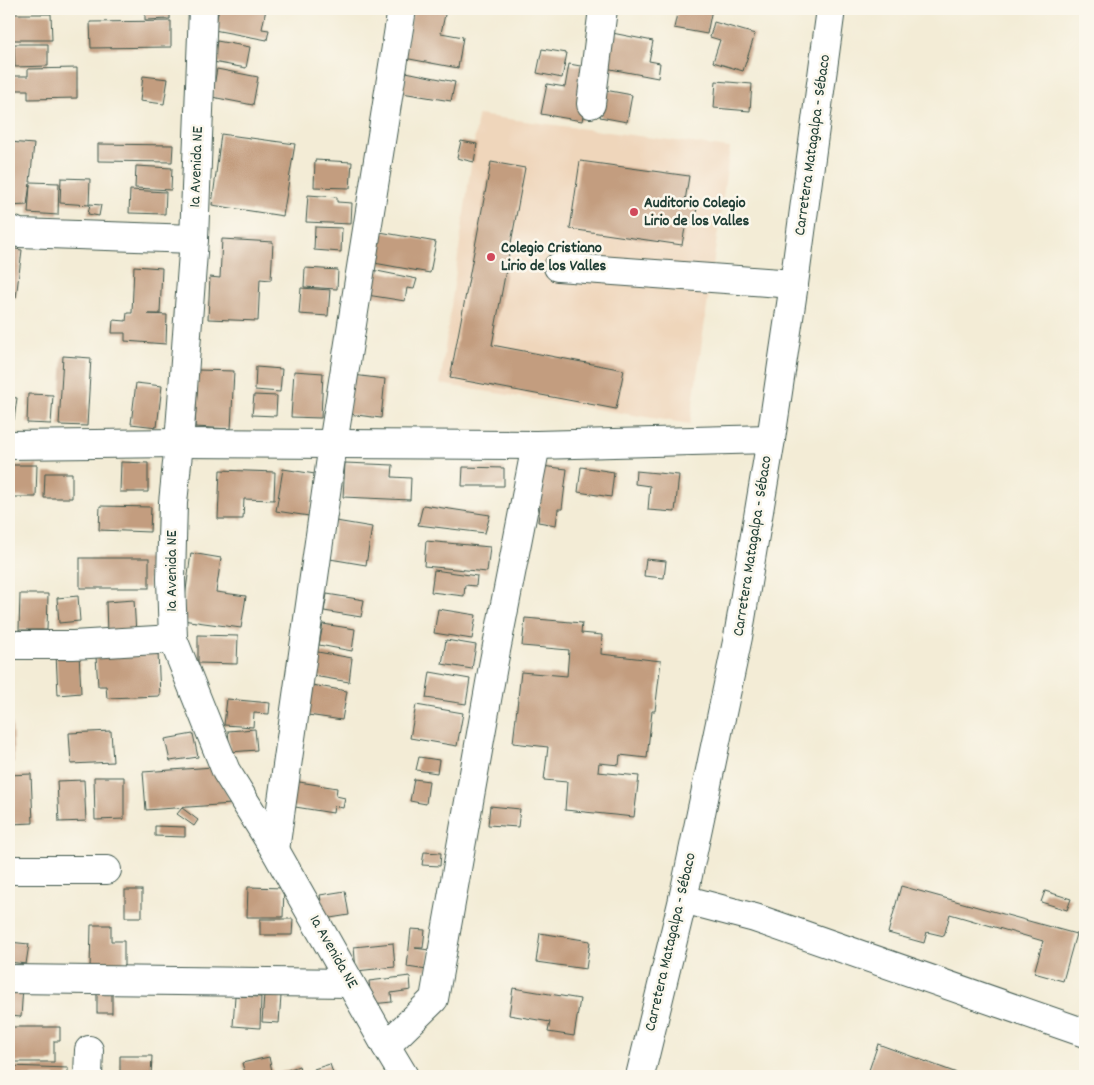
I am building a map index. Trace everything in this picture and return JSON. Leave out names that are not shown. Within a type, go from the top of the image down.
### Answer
[{"type":"street","name":"1a Avenida NE","points":[[203,9],[194,239],[173,504],[171,570],[173,639],[226,771],[275,850],[404,1076]]},
{"type":"street","points":[[275,850],[334,444],[402,9]]},
{"type":"street","points":[[591,104],[602,9]]},
{"type":"street","name":"Carretera Matagalpa - Sébaco","points":[[640,1076],[683,899],[738,637],[794,284],[831,9]]},
{"type":"street","points":[[9,229],[19,233],[194,239]]},
{"type":"street","points":[[558,268],[794,284]]},
{"type":"street","points":[[9,445],[179,443],[536,445],[770,438]]},
{"type":"street","points":[[386,1046],[434,999],[493,666],[536,445]]},
{"type":"street","points":[[9,645],[73,645],[173,639]]},
{"type":"street","points":[[9,870],[107,870]]},
{"type":"street","points":[[683,899],[755,918],[1085,1033]]},
{"type":"street","points":[[9,979],[350,983]]},
{"type":"shaded area","points":[[478,115],[730,148],[690,424],[440,384]]},
{"type":"building","points":[[145,9],[170,9],[170,19],[145,20]]},
{"type":"building","points":[[219,9],[266,9],[262,29],[269,30],[267,40],[214,30]]},
{"type":"building","points":[[413,9],[446,10],[441,33],[463,37],[458,68],[404,58]]},
{"type":"building","points":[[678,9],[712,9],[707,34],[674,28]]},
{"type":"building","points":[[11,14],[51,14],[52,40],[12,40]]},
{"type":"building","points":[[171,21],[171,47],[91,48],[90,22]]},
{"type":"building","points":[[714,22],[755,34],[743,71],[713,62],[720,40],[710,37]]},
{"type":"building","points":[[607,32],[653,41],[649,61],[660,63],[658,78],[600,67]]},
{"type":"building","points":[[217,41],[250,47],[246,68],[213,62]]},
{"type":"building","points":[[14,44],[48,44],[48,66],[15,67]]},
{"type":"building","points":[[542,49],[567,53],[562,78],[537,73]]},
{"type":"building","points":[[569,64],[592,68],[582,121],[541,114],[547,84],[565,87]]},
{"type":"building","points":[[77,68],[77,98],[28,99],[28,90],[13,90],[13,76],[28,76],[28,69]]},
{"type":"building","points":[[217,69],[258,77],[253,105],[212,97]]},
{"type":"building","points":[[406,72],[455,82],[451,101],[402,93]]},
{"type":"building","points":[[143,76],[168,79],[164,104],[140,101]]},
{"type":"building","points":[[716,81],[752,84],[750,111],[714,108]]},
{"type":"building","points":[[605,90],[632,95],[627,122],[600,117]]},
{"type":"building","points":[[221,134],[295,144],[283,216],[212,205]]},
{"type":"building","points":[[461,141],[477,144],[474,162],[457,158]]},
{"type":"building","points":[[9,142],[34,144],[30,182],[59,183],[58,215],[28,213],[30,184],[27,205],[9,206]]},
{"type":"building","points":[[98,144],[173,145],[172,162],[98,161]]},
{"type":"building","points":[[315,160],[352,162],[350,188],[314,187]]},
{"type":"building","name":"Auditorio Colegio Lirio de los Valles","points":[[580,161],[689,176],[685,201],[698,203],[694,223],[686,222],[682,245],[570,229]]},
{"type":"building","name":"Colegio Cristiano Lirio de los Valles","points":[[491,162],[525,168],[492,345],[624,370],[616,409],[450,378]]},
{"type":"building","points":[[136,166],[172,168],[171,190],[135,188]]},
{"type":"building","points":[[61,178],[90,179],[89,205],[60,203]]},
{"type":"building","points":[[130,190],[166,192],[165,214],[129,213]]},
{"type":"building","points":[[308,195],[337,197],[337,202],[352,203],[351,224],[306,222]]},
{"type":"building","points":[[90,204],[101,205],[99,216],[88,214]]},
{"type":"building","points":[[315,227],[342,228],[341,252],[314,250]]},
{"type":"building","points":[[380,232],[436,242],[430,273],[374,263]]},
{"type":"building","points":[[222,239],[273,242],[271,280],[260,279],[258,321],[208,319],[210,277],[220,278]]},
{"type":"building","points":[[9,248],[22,250],[16,298],[9,297]]},
{"type":"building","points":[[134,266],[162,268],[160,314],[148,314],[167,315],[166,344],[125,341],[125,333],[112,333],[113,320],[126,321],[127,313],[132,313]]},
{"type":"building","points":[[305,268],[338,270],[337,289],[304,287]]},
{"type":"building","points":[[372,270],[417,279],[414,289],[407,288],[405,301],[367,295]]},
{"type":"building","points":[[301,288],[330,290],[328,316],[299,314]]},
{"type":"building","points":[[63,356],[91,358],[87,426],[59,425]]},
{"type":"building","points":[[256,367],[282,369],[280,392],[255,390]]},
{"type":"building","points":[[198,370],[234,371],[231,429],[195,427]]},
{"type":"building","points":[[294,371],[323,373],[321,418],[291,417]]},
{"type":"building","points":[[353,375],[385,379],[381,418],[348,414]]},
{"type":"building","points":[[136,383],[162,386],[157,427],[131,424]]},
{"type":"building","points":[[28,394],[53,395],[51,424],[27,423]]},
{"type":"building","points":[[254,395],[277,396],[276,416],[252,415]]},
{"type":"building","points":[[9,397],[17,398],[14,420],[9,419]]},
{"type":"building","points":[[121,462],[148,463],[148,492],[120,492]]},
{"type":"building","points":[[345,463],[393,465],[392,477],[411,478],[410,500],[343,497]]},
{"type":"building","points":[[10,465],[37,465],[36,497],[10,497]]},
{"type":"building","points":[[541,466],[567,469],[562,509],[558,509],[556,525],[538,522],[540,506],[535,506]]},
{"type":"building","points":[[463,467],[504,468],[504,486],[462,486]]},
{"type":"building","points":[[581,467],[614,472],[611,497],[578,492]]},
{"type":"building","points":[[283,469],[315,474],[309,516],[276,511]]},
{"type":"building","points":[[220,470],[275,472],[274,500],[244,499],[243,519],[218,519]]},
{"type":"building","points":[[636,471],[679,475],[675,512],[648,510],[650,486],[635,484]]},
{"type":"building","points":[[45,473],[72,473],[72,498],[44,498]]},
{"type":"building","points":[[423,505],[490,515],[485,533],[418,525]]},
{"type":"building","points":[[100,506],[151,507],[150,532],[99,530]]},
{"type":"building","points":[[336,521],[372,527],[366,565],[330,559]]},
{"type":"building","points":[[426,541],[490,547],[487,572],[424,566]]},
{"type":"building","points":[[191,553],[221,558],[216,592],[246,596],[241,628],[182,620]]},
{"type":"building","points":[[80,558],[149,558],[149,588],[80,588]]},
{"type":"building","points":[[646,559],[666,561],[664,578],[644,576]]},
{"type":"building","points":[[434,570],[477,576],[476,586],[465,585],[464,596],[431,592]]},
{"type":"building","points":[[20,594],[48,594],[47,630],[19,630]]},
{"type":"building","points":[[327,594],[364,600],[361,617],[324,611]]},
{"type":"building","points":[[78,596],[80,621],[59,623],[57,598]]},
{"type":"building","points":[[134,600],[136,633],[107,634],[106,602]]},
{"type":"building","points":[[438,609],[476,615],[472,639],[434,633]]},
{"type":"building","points":[[525,618],[582,623],[581,633],[602,635],[601,654],[661,661],[655,711],[652,711],[647,758],[620,755],[619,765],[599,763],[598,772],[639,776],[634,817],[565,810],[567,782],[544,780],[548,747],[513,743],[521,672],[567,676],[569,650],[522,646]]},
{"type":"building","points":[[323,624],[355,629],[352,651],[319,645]]},
{"type":"building","points":[[198,635],[238,636],[237,664],[198,663]]},
{"type":"building","points":[[446,640],[476,645],[472,669],[442,664]]},
{"type":"building","points":[[312,651],[352,658],[349,682],[308,675]]},
{"type":"building","points":[[79,653],[81,693],[58,695],[56,654]]},
{"type":"building","points":[[158,653],[160,696],[107,698],[106,686],[98,686],[96,657]]},
{"type":"building","points":[[430,672],[470,679],[466,704],[426,698]]},
{"type":"building","points":[[306,684],[347,691],[342,720],[301,714]]},
{"type":"building","points":[[227,699],[270,703],[269,714],[254,713],[253,727],[224,725]]},
{"type":"building","points":[[416,705],[463,713],[457,746],[410,738]]},
{"type":"building","points":[[12,723],[14,763],[9,763],[9,724]]},
{"type":"building","points":[[255,729],[257,750],[230,752],[228,731]]},
{"type":"building","points":[[111,731],[113,762],[71,764],[69,733]]},
{"type":"building","points":[[193,734],[198,757],[170,761],[165,739]]},
{"type":"building","points":[[419,757],[439,760],[437,773],[416,770]]},
{"type":"building","points":[[213,767],[232,804],[146,810],[143,772]]},
{"type":"building","points":[[31,774],[33,823],[11,824],[9,775]]},
{"type":"building","points":[[94,777],[124,777],[124,819],[95,820]]},
{"type":"building","points":[[414,779],[429,781],[426,804],[410,801]]},
{"type":"building","points":[[84,780],[86,821],[59,822],[57,781]]},
{"type":"building","points":[[293,781],[337,788],[336,796],[345,798],[343,808],[334,806],[333,813],[289,806]]},
{"type":"building","points":[[490,806],[520,809],[518,827],[488,825]]},
{"type":"building","points":[[182,808],[198,820],[194,826],[177,814]]},
{"type":"building","points":[[155,826],[185,827],[185,837],[155,836]]},
{"type":"building","points":[[424,852],[441,853],[440,866],[422,865]]},
{"type":"building","points":[[901,886],[1076,934],[1063,981],[1034,973],[1043,941],[950,914],[944,936],[927,932],[924,943],[888,933]]},
{"type":"building","points":[[248,887],[284,888],[283,917],[247,917]]},
{"type":"building","points":[[125,890],[142,890],[142,917],[125,917]]},
{"type":"building","points":[[345,891],[349,915],[324,919],[320,895]]},
{"type":"building","points":[[1045,891],[1071,899],[1067,910],[1041,902]]},
{"type":"building","points":[[260,919],[293,919],[292,935],[260,935]]},
{"type":"building","points":[[91,925],[111,925],[111,941],[124,941],[124,969],[90,968]]},
{"type":"building","points":[[411,929],[425,930],[423,948],[415,948],[429,950],[427,970],[407,967]]},
{"type":"building","points":[[540,933],[590,941],[586,969],[536,962]]},
{"type":"building","points":[[9,942],[29,944],[26,964],[9,962]]},
{"type":"building","points":[[393,943],[395,967],[356,971],[354,947]]},
{"type":"building","points":[[410,976],[411,990],[391,993],[392,1002],[371,1004],[369,981]]},
{"type":"building","points":[[9,985],[23,986],[21,1017],[9,1016]]},
{"type":"building","points":[[513,988],[580,999],[574,1036],[548,1032],[550,1022],[509,1015]]},
{"type":"building","points":[[97,990],[112,990],[112,1013],[97,1013]]},
{"type":"building","points":[[264,995],[281,996],[279,1023],[262,1022]]},
{"type":"building","points":[[235,996],[261,997],[260,1028],[233,1026]]},
{"type":"building","points":[[9,1027],[60,1027],[60,1041],[54,1041],[54,1062],[9,1062]]},
{"type":"building","points":[[878,1044],[965,1076],[867,1076]]},
{"type":"building","points":[[120,1056],[152,1056],[151,1076],[120,1076]]},
{"type":"building","points":[[269,1057],[273,1076],[246,1076],[242,1063]]},
{"type":"building","points":[[330,1064],[334,1076],[317,1076],[314,1069]]},
{"type":"building","points":[[9,1066],[68,1068],[68,1076],[9,1076]]},
{"type":"building","points":[[299,1066],[302,1076],[281,1076],[279,1073]]},
{"type":"place","name":"Auditorio Colegio Lirio de los Valles","points":[[634,212]]},
{"type":"place","name":"Colegio Cristiano Lirio de los Valles","points":[[491,257]]}]
